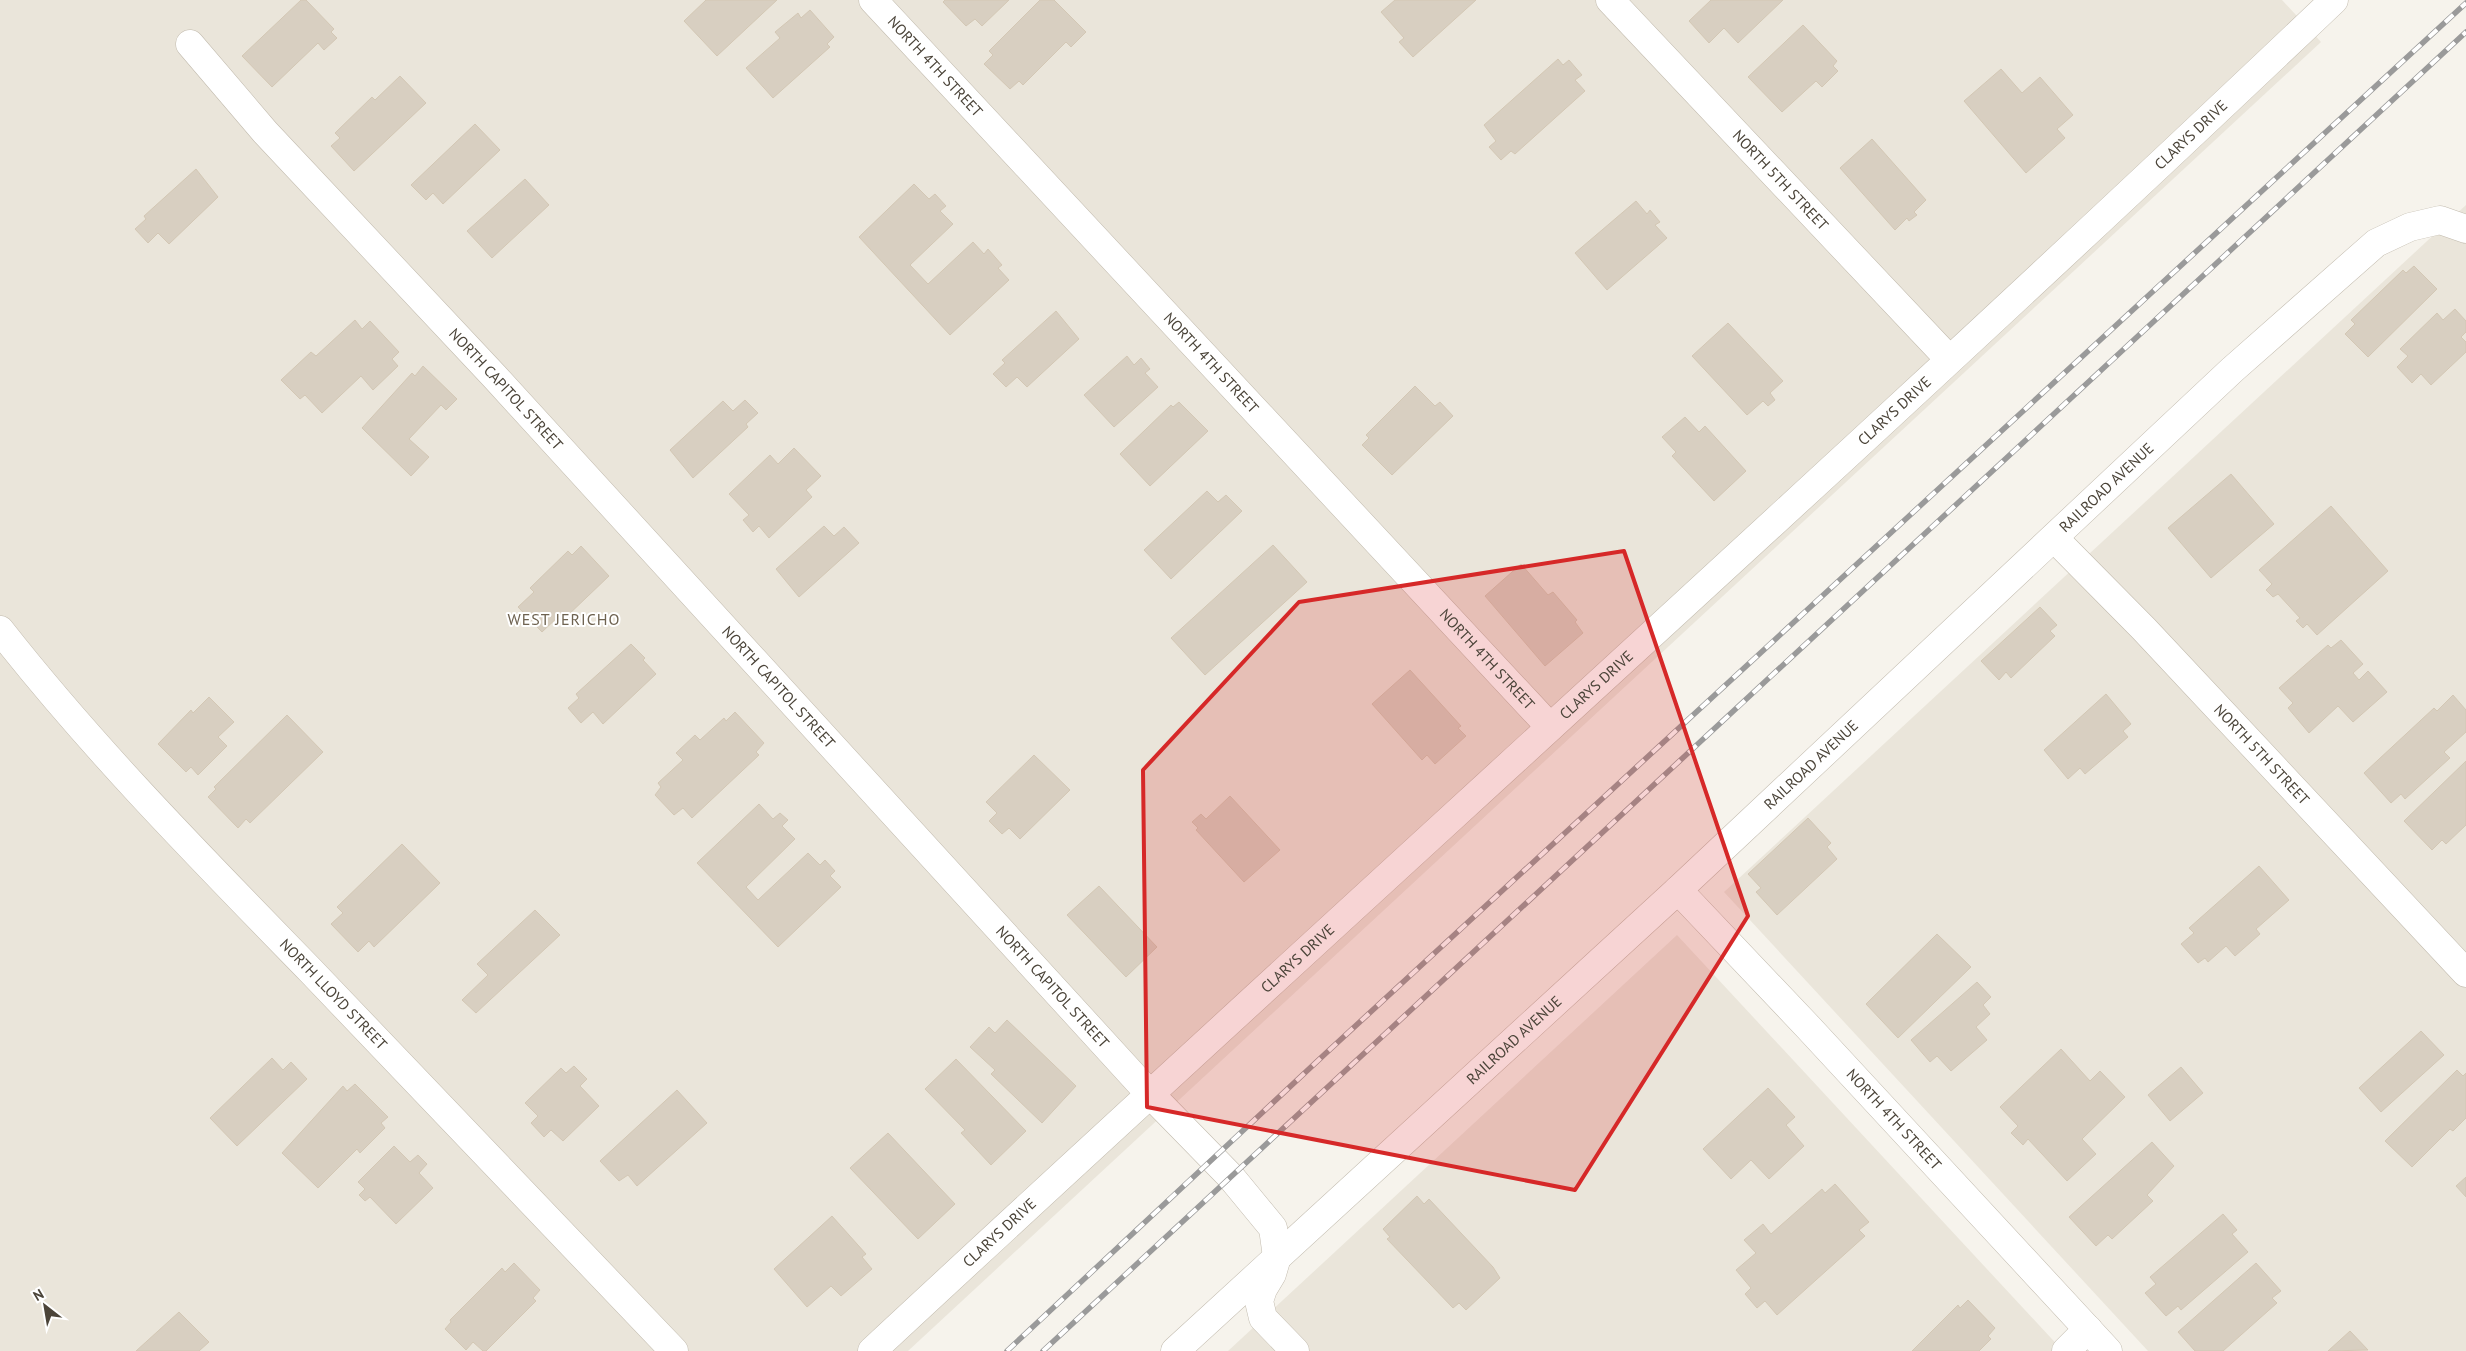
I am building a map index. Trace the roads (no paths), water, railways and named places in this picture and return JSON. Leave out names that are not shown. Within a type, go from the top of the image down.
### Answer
[{"type":"street","name":"NORTH 4TH STREET","points":[[873,0],[1550,727]]},
{"type":"street","name":"NORTH 5TH STREET","points":[[1610,0],[1949,359]]},
{"type":"street","name":"CLARYS DRIVE","points":[[872,1351],[1149,1093],[2115,207],[2321,5]]},
{"type":"street","name":"NORTH CAPITOL STREET","points":[[190,44],[265,132],[495,377],[1149,1093],[1231,1177],[1265,1217],[1272,1228],[1277,1256],[1272,1274],[1263,1288],[1259,1302],[1263,1318],[1295,1351]]},
{"type":"street","name":"RAILROAD AVENUE","points":[[1175,1351],[1678,890],[2232,370],[2376,243],[2410,227],[2440,220],[2466,229]]},
{"type":"street","name":"NORTH 5TH STREET","points":[[2054,538],[2144,629],[2466,973]]},
{"type":"street","name":"NORTH LLOYD STREET","points":[[0,630],[39,680],[210,866],[674,1351]]},
{"type":"street","name":"NORTH 4TH STREET","points":[[1678,890],[1808,1026],[2108,1351]]},
{"type":"street","points":[[2066,1351],[2088,1329]]},
{"type":"railway","points":[[1007,1351],[1325,1054],[2466,3]]},
{"type":"railway","points":[[1043,1351],[2466,32]]},
{"type":"district","name":"WEST JERICHO","points":[[564,619]]}]
